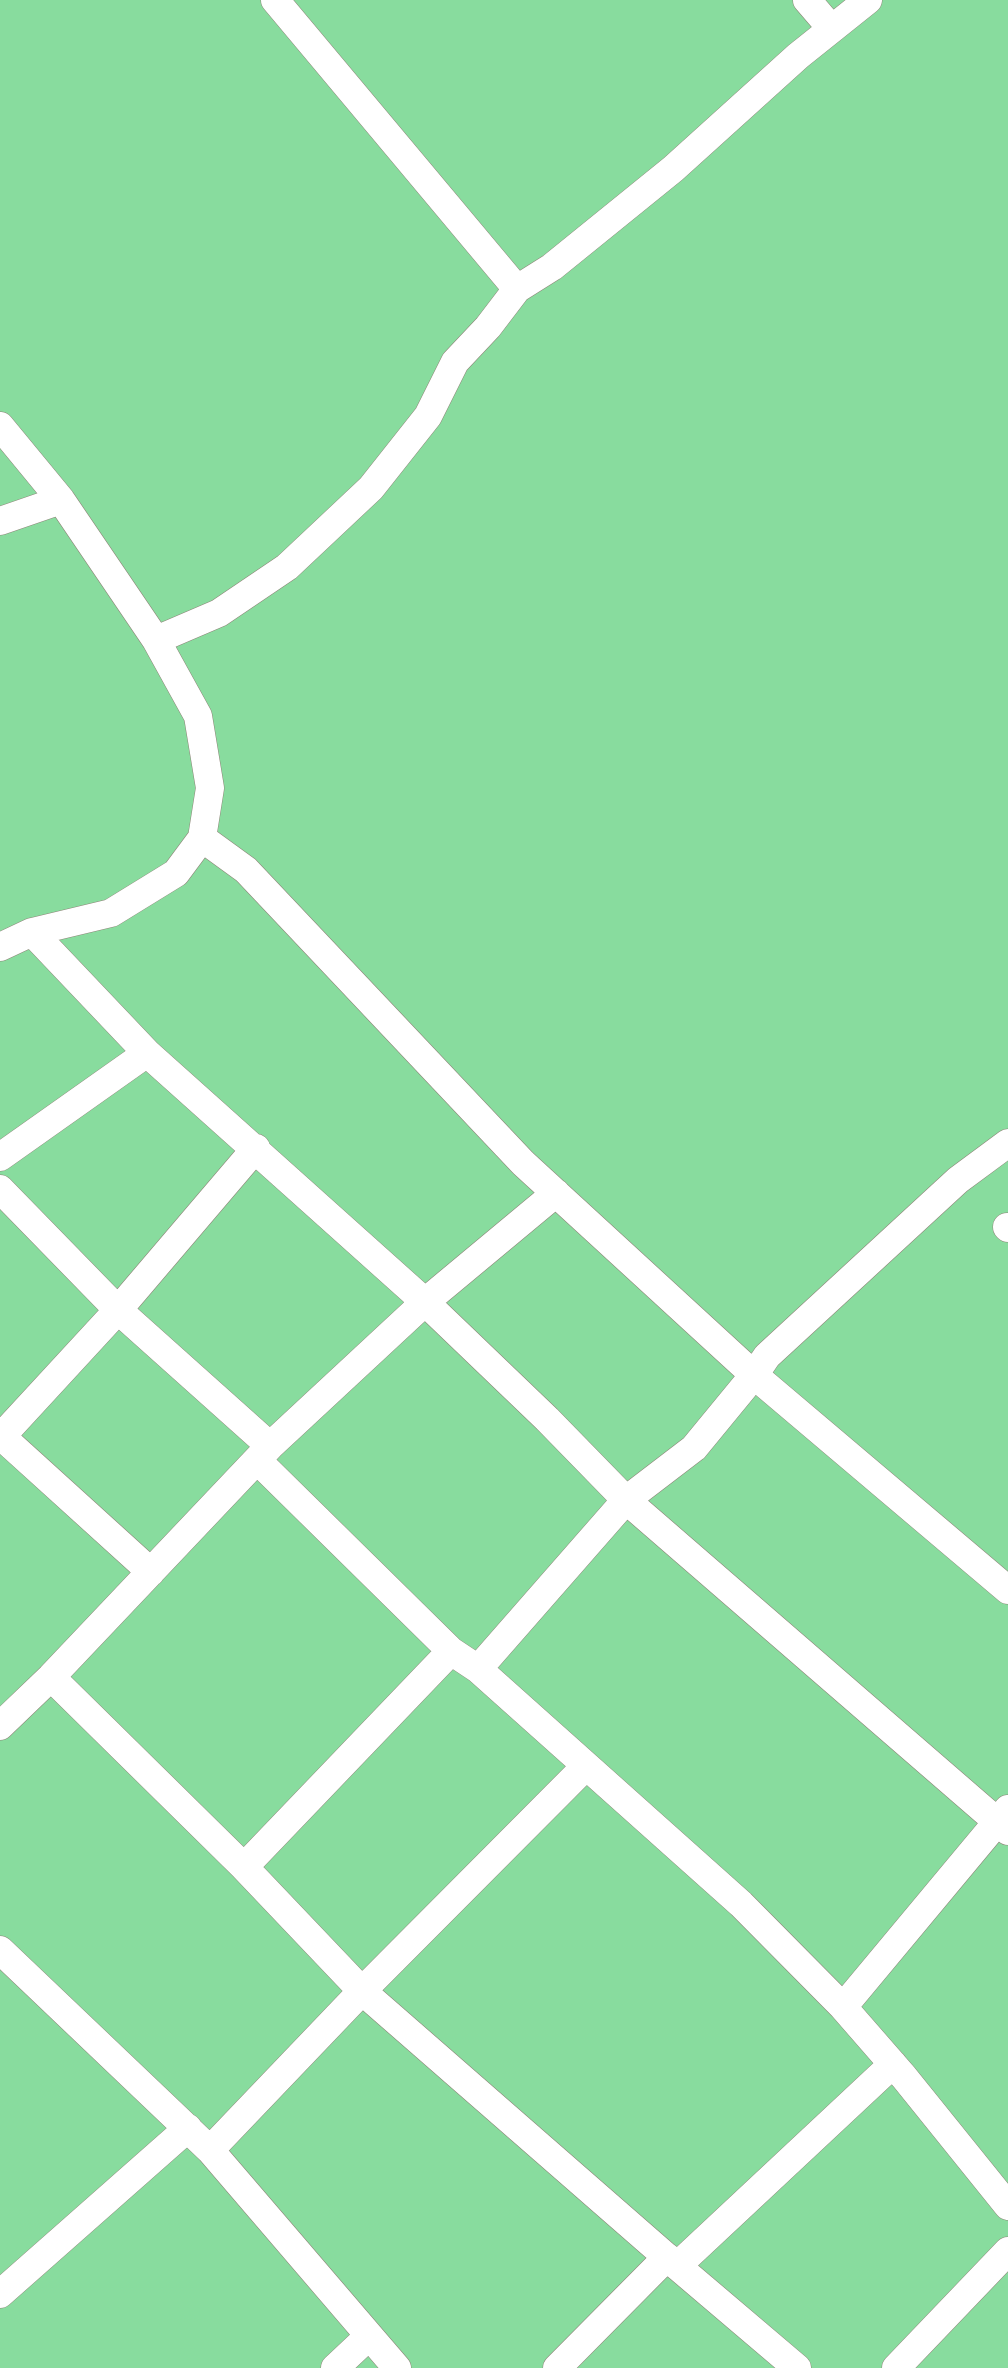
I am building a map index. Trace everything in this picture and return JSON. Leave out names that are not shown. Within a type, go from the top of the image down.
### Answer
[{"type":"street","points":[[275,0],[516,288]]},
{"type":"street","points":[[807,0],[831,28]]},
{"type":"street","points":[[156,640],[219,613],[287,567],[371,488],[428,416],[455,362],[488,327],[516,288],[552,267],[673,169],[798,56],[868,0]]},
{"type":"street","points":[[0,426],[61,500],[156,640],[198,716],[210,788],[202,838],[176,873],[111,913],[32,932],[0,947]]},
{"type":"street","points":[[0,521],[61,500]]},
{"type":"street","points":[[202,838],[246,870],[523,1163],[754,1375],[1008,1590]]},
{"type":"street","points":[[32,932],[147,1053],[256,1148],[425,1302],[547,1419],[626,1500],[1004,1821],[844,2007]]},
{"type":"street","points":[[3,1148],[147,1053]]},
{"type":"street","points":[[478,1670],[626,1500],[694,1448],[754,1375],[766,1356],[958,1180],[1008,1143]]},
{"type":"street","points":[[151,1572],[0,1436],[118,1310],[256,1148]]},
{"type":"street","points":[[0,1189],[118,1310],[263,1453],[451,1650],[478,1670],[742,1904],[844,2007],[893,2064],[1008,2206]]},
{"type":"street","points":[[0,1726],[51,1677],[263,1453],[425,1302],[556,1193]]},
{"type":"street","points":[[244,1867],[451,1650]]},
{"type":"street","points":[[51,1677],[244,1867],[362,1990],[672,2262],[798,2368]]},
{"type":"street","points":[[210,2150],[362,1990],[585,1766]]},
{"type":"street","points":[[0,1950],[210,2150],[397,2368]]},
{"type":"street","points":[[557,2368],[893,2064]]},
{"type":"street","points":[[0,2294],[188,2128]]},
{"type":"street","points":[[896,2368],[1008,2251]]},
{"type":"street","points":[[335,2368],[369,2336]]},
{"type":"green space","points":[[0,0],[1008,0],[1008,2368],[0,2368]]}]
